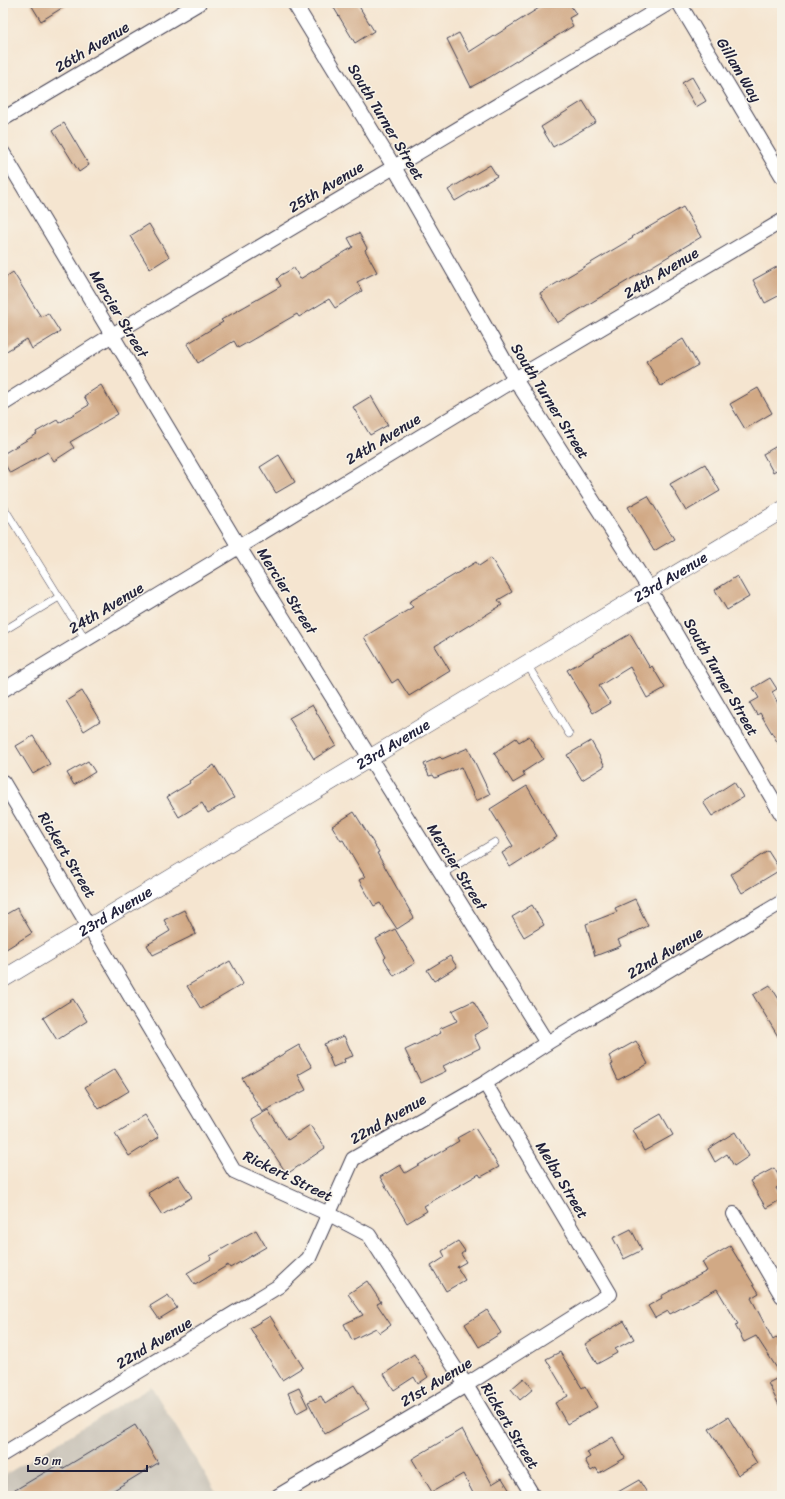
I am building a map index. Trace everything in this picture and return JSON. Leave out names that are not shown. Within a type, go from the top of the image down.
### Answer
[{"type":"street","name":"26th Avenue","points":[[3,120],[199,3]]},
{"type":"street","name":"South Turner Street","points":[[294,3],[394,167],[515,379],[650,590],[782,815]]},
{"type":"street","name":"25th Avenue","points":[[3,404],[112,336],[669,3]]},
{"type":"street","name":"Gillam Way","points":[[679,3],[782,176]]},
{"type":"street","name":"Mercier Street","points":[[3,153],[239,547],[547,1043]]},
{"type":"street","name":"24th Avenue","points":[[3,690],[515,379],[782,221]]},
{"type":"street","name":"23rd Avenue","points":[[3,979],[782,510]]},
{"type":"street","name":"Rickert Street","points":[[3,782],[91,927],[234,1171],[329,1214],[369,1235],[466,1385],[533,1496]]},
{"type":"street","name":"22nd Avenue","points":[[3,1454],[279,1286],[309,1258],[353,1159],[485,1083],[547,1043],[781,906]]},
{"type":"street","name":"Melba Street","points":[[485,1083],[610,1294]]},
{"type":"street","points":[[734,1214],[782,1296]]},
{"type":"street","name":"21st Avenue","points":[[278,1496],[466,1385],[610,1294]]},
{"type":"lane","points":[[3,506],[86,640]]},
{"type":"lane","points":[[3,631],[59,597]]},
{"type":"lane","points":[[527,664],[569,734]]},
{"type":"lane","points":[[442,874],[495,842]]},
{"type":"shaded area","points":[[151,1386],[218,1496],[3,1496],[3,1476]]},
{"type":"building","points":[[30,3],[70,3],[41,21]]},
{"type":"building","points":[[331,3],[357,3],[374,31],[355,43]]},
{"type":"building","points":[[547,3],[569,3],[576,14],[569,18],[573,26],[471,87],[447,39],[459,33],[469,52]]},
{"type":"building","points":[[692,77],[706,101],[696,107],[682,83]]},
{"type":"building","points":[[583,101],[596,122],[553,147],[541,127]]},
{"type":"building","points":[[64,123],[89,165],[79,172],[53,130]]},
{"type":"building","points":[[490,165],[497,176],[455,201],[448,190]]},
{"type":"building","points":[[683,207],[701,237],[557,323],[540,293]]},
{"type":"building","points":[[149,224],[169,257],[150,269],[130,236]]},
{"type":"building","points":[[359,233],[367,248],[365,250],[377,272],[357,282],[362,291],[335,308],[329,299],[299,317],[297,314],[238,348],[234,341],[198,363],[187,344],[223,322],[221,320],[281,286],[277,279],[281,275],[294,268],[300,279],[353,247],[348,238]]},
{"type":"building","points":[[782,264],[782,294],[765,303],[753,280]]},
{"type":"building","points":[[13,272],[41,317],[48,313],[60,332],[32,349],[27,339],[3,353],[3,279]]},
{"type":"building","points":[[683,339],[698,365],[661,386],[646,361]]},
{"type":"building","points":[[101,385],[118,414],[70,442],[74,448],[54,461],[48,452],[10,473],[3,461],[3,454],[57,420],[59,423],[89,405],[84,396]]},
{"type":"building","points":[[758,388],[772,413],[745,429],[730,404]]},
{"type":"building","points":[[371,396],[388,425],[370,435],[353,407]]},
{"type":"building","points":[[782,443],[782,467],[773,472],[763,454]]},
{"type":"building","points":[[279,455],[295,482],[276,493],[260,467]]},
{"type":"building","points":[[705,464],[720,491],[686,511],[670,484]]},
{"type":"building","points":[[648,496],[674,539],[654,551],[628,507]]},
{"type":"building","points":[[491,558],[512,592],[498,600],[502,605],[435,646],[450,671],[409,696],[398,679],[392,683],[364,637],[413,607],[409,602],[476,562],[479,566]]},
{"type":"building","points":[[737,576],[749,597],[727,610],[715,590]]},
{"type":"building","points":[[630,634],[650,668],[652,666],[665,688],[647,698],[630,667],[599,686],[610,703],[593,713],[567,670]]},
{"type":"building","points":[[770,678],[777,689],[772,692],[782,711],[782,750],[760,713],[757,715],[750,703],[759,698],[753,688]]},
{"type":"building","points":[[82,691],[100,721],[84,731],[66,701]]},
{"type":"building","points":[[312,705],[336,745],[314,759],[289,718]]},
{"type":"building","points":[[33,736],[50,764],[33,774],[16,746]]},
{"type":"building","points":[[529,736],[543,759],[523,772],[525,776],[513,783],[494,753],[516,738],[519,742]]},
{"type":"building","points":[[591,741],[605,766],[582,780],[567,755]]},
{"type":"building","points":[[468,748],[490,794],[476,801],[461,767],[435,778],[433,775],[429,776],[424,764],[440,757],[442,759]]},
{"type":"building","points":[[88,761],[95,772],[74,785],[67,773]]},
{"type":"building","points":[[214,765],[234,798],[208,813],[202,803],[179,817],[167,797],[190,783],[189,781]]},
{"type":"building","points":[[734,782],[743,797],[712,816],[703,802]]},
{"type":"building","points":[[527,786],[557,837],[510,867],[502,853],[513,846],[490,809]]},
{"type":"building","points":[[354,812],[379,852],[377,853],[414,918],[397,929],[380,903],[374,906],[359,880],[365,877],[343,840],[341,841],[332,826]]},
{"type":"building","points":[[768,851],[780,870],[742,893],[731,874]]},
{"type":"building","points":[[635,899],[648,926],[618,940],[621,946],[595,956],[586,924],[617,912],[615,908]]},
{"type":"building","points":[[532,905],[544,925],[524,937],[512,917]]},
{"type":"building","points":[[17,908],[32,933],[3,951],[3,916]]},
{"type":"building","points":[[184,910],[196,934],[153,955],[147,945],[170,931],[164,920]]},
{"type":"building","points":[[395,929],[415,963],[394,976],[384,959],[386,957],[376,939]]},
{"type":"building","points":[[450,956],[457,967],[434,981],[427,970]]},
{"type":"building","points":[[230,961],[243,984],[201,1009],[187,986]]},
{"type":"building","points":[[770,985],[782,1004],[782,1043],[753,995]]},
{"type":"building","points":[[73,999],[87,1021],[57,1040],[43,1018]]},
{"type":"building","points":[[473,1001],[489,1027],[474,1035],[480,1048],[443,1066],[446,1071],[421,1083],[405,1050],[441,1033],[439,1029],[457,1021],[452,1011]]},
{"type":"building","points":[[344,1036],[353,1056],[344,1059],[345,1062],[333,1067],[324,1044]]},
{"type":"building","points":[[636,1041],[648,1064],[618,1080],[611,1065],[613,1064],[609,1056]]},
{"type":"building","points":[[299,1045],[312,1067],[298,1075],[306,1090],[262,1112],[242,1078]]},
{"type":"building","points":[[115,1069],[129,1091],[99,1109],[85,1087]]},
{"type":"building","points":[[268,1110],[288,1140],[310,1125],[325,1148],[287,1174],[251,1120]]},
{"type":"building","points":[[661,1114],[673,1135],[644,1151],[633,1130]]},
{"type":"building","points":[[145,1115],[159,1137],[129,1156],[115,1134]]},
{"type":"building","points":[[475,1128],[499,1167],[481,1177],[479,1174],[424,1206],[427,1211],[407,1223],[380,1177],[400,1165],[405,1173],[459,1141],[457,1138]]},
{"type":"building","points":[[735,1132],[749,1156],[734,1166],[727,1154],[715,1162],[708,1149]]},
{"type":"building","points":[[774,1168],[782,1181],[782,1184],[776,1188],[782,1199],[766,1208],[750,1181]]},
{"type":"building","points":[[178,1175],[192,1197],[162,1215],[148,1193]]},
{"type":"building","points":[[631,1229],[642,1250],[624,1259],[613,1238]]},
{"type":"building","points":[[256,1230],[266,1247],[230,1268],[228,1265],[195,1285],[187,1273],[211,1259],[210,1256]]},
{"type":"building","points":[[458,1241],[465,1251],[461,1254],[466,1262],[457,1267],[465,1280],[446,1291],[431,1266],[445,1257],[442,1251]]},
{"type":"building","points":[[730,1246],[759,1293],[751,1298],[773,1340],[782,1334],[782,1376],[756,1336],[744,1342],[735,1325],[738,1324],[717,1289],[670,1314],[668,1311],[655,1318],[648,1306],[662,1298],[661,1296],[707,1271],[702,1262]]},
{"type":"building","points":[[367,1281],[381,1302],[377,1304],[391,1325],[380,1333],[376,1328],[352,1340],[344,1324],[363,1315],[348,1294]]},
{"type":"building","points":[[168,1295],[177,1308],[159,1319],[150,1306]]},
{"type":"building","points":[[487,1310],[501,1333],[479,1347],[465,1324]]},
{"type":"building","points":[[270,1316],[303,1367],[282,1380],[250,1328]]},
{"type":"building","points":[[624,1321],[634,1339],[615,1349],[617,1353],[597,1364],[585,1344]]},
{"type":"building","points":[[560,1352],[582,1388],[585,1386],[597,1407],[567,1424],[555,1403],[568,1396],[546,1359]]},
{"type":"building","points":[[414,1354],[428,1377],[418,1384],[414,1377],[394,1390],[384,1374]]},
{"type":"building","points":[[782,1376],[782,1411],[768,1383]]},
{"type":"building","points":[[524,1378],[533,1389],[520,1400],[511,1389]]},
{"type":"building","points":[[354,1385],[369,1409],[325,1434],[308,1402],[321,1396],[325,1404]]},
{"type":"building","points":[[299,1388],[308,1407],[297,1413],[288,1393]]},
{"type":"building","points":[[728,1417],[757,1463],[738,1475],[709,1429]]},
{"type":"building","points":[[135,1425],[158,1463],[104,1496],[5,1496],[59,1464],[62,1469]]},
{"type":"building","points":[[462,1429],[492,1484],[502,1478],[513,1496],[472,1496],[474,1495],[463,1474],[432,1492],[412,1459]]},
{"type":"building","points":[[613,1437],[625,1458],[599,1473],[596,1468],[591,1471],[585,1460],[590,1457],[587,1452]]},
{"type":"building","points":[[639,1480],[649,1496],[611,1496]]}]
